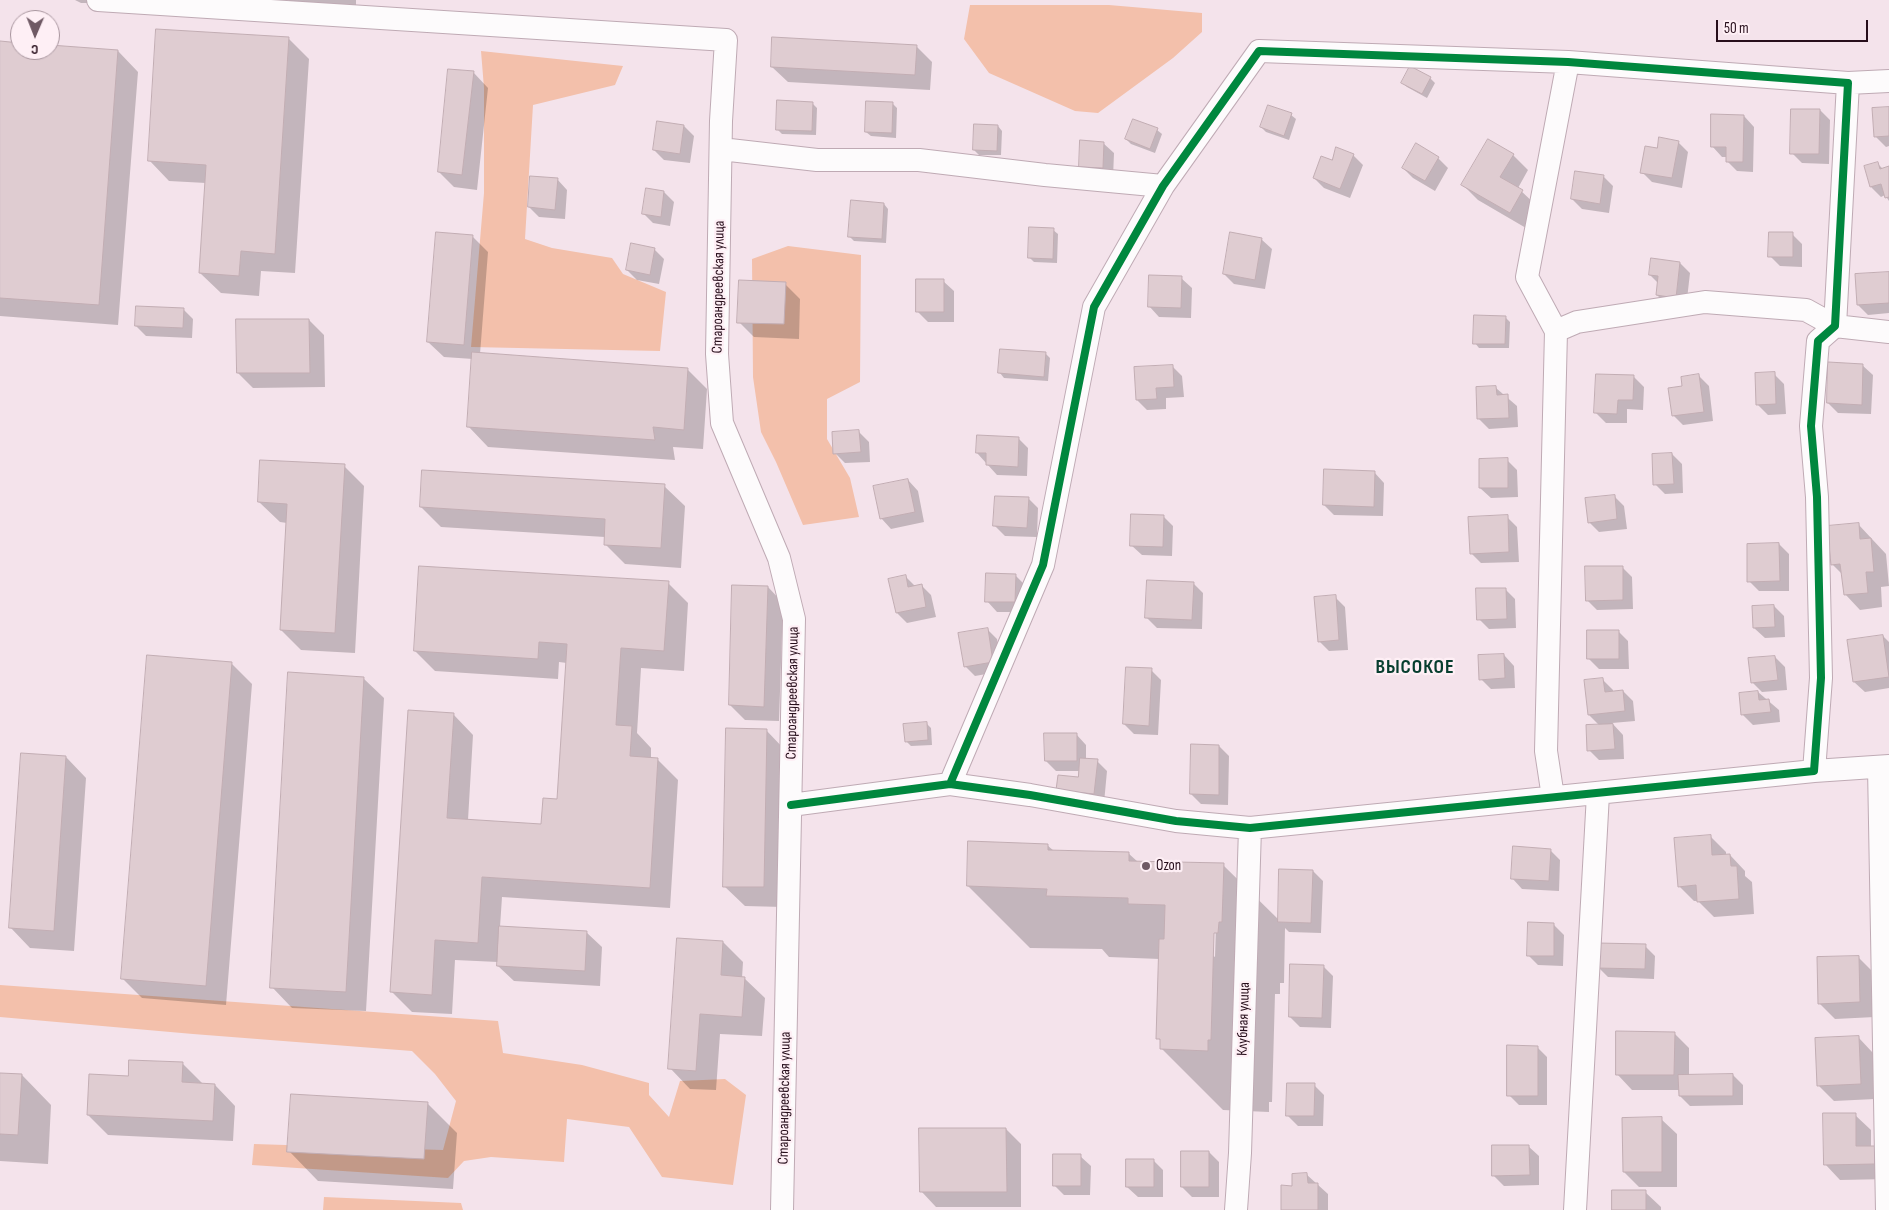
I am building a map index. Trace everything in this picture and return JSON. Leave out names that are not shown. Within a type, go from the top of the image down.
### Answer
[{"type":"street","name":"Староандреевская улица","points":[[98,0],[726,40],[720,149],[717,354],[722,423],[779,558],[794,619],[782,1210]]},
{"type":"street","points":[[950,784],[1043,565],[1094,307],[1163,186],[1259,51],[1568,62],[1848,83],[1889,82]]},
{"type":"street","points":[[1553,797],[1546,751],[1556,332],[1527,277],[1568,62]]},
{"type":"street","points":[[1814,771],[1821,678],[1817,497],[1811,426],[1818,341],[1835,326],[1848,83]]},
{"type":"street","points":[[720,149],[817,160],[919,160],[1045,175],[1163,186]]},
{"type":"street","points":[[1556,332],[1577,322],[1705,302],[1806,310],[1835,326],[1889,332]]},
{"type":"street","points":[[791,806],[950,784],[1030,795],[1176,821],[1250,828],[1814,771],[1884,767],[1887,1210]]},
{"type":"street","points":[[1575,1210],[1598,794]]},
{"type":"street","name":"Клубная улица","points":[[1236,1210],[1240,1153],[1250,828]]},
{"type":"shaded area","points":[[970,5],[1109,5],[1202,13],[1202,32],[1173,58],[1098,113],[1075,111],[989,73],[964,39]]},
{"type":"shaded area","points":[[481,51],[623,66],[615,85],[533,105],[525,239],[552,248],[612,258],[623,274],[666,292],[660,351],[471,347],[484,193],[484,88]]},
{"type":"shaded area","points":[[788,246],[861,255],[860,382],[827,399],[827,439],[850,478],[859,517],[803,525],[761,432],[753,377],[752,259]]},
{"type":"shaded area","points":[[0,985],[498,1021],[503,1053],[582,1065],[649,1083],[649,1095],[669,1117],[680,1081],[725,1079],[746,1095],[733,1185],[662,1177],[629,1127],[567,1119],[564,1162],[491,1157],[464,1161],[448,1178],[252,1165],[254,1144],[443,1150],[456,1101],[435,1074],[412,1051],[0,1017]]},
{"type":"shaded area","points":[[324,1197],[461,1203],[463,1210],[323,1210]]},
{"type":"building","points":[[156,29],[289,37],[275,254],[241,251],[239,276],[199,273],[206,165],[148,161]]},
{"type":"building","points":[[772,37],[917,45],[915,75],[771,67]]},
{"type":"building","points":[[0,41],[10,42],[10,60],[60,60],[60,46],[118,50],[99,305],[0,298]]},
{"type":"building","points":[[1410,66],[1431,77],[1422,94],[1401,83]]},
{"type":"building","points":[[448,69],[474,71],[462,175],[438,172]]},
{"type":"building","points":[[777,100],[813,102],[812,131],[776,130]]},
{"type":"building","points":[[866,101],[893,102],[892,133],[865,132]]},
{"type":"building","points":[[1268,105],[1292,113],[1284,136],[1260,127]]},
{"type":"building","points":[[1889,107],[1889,136],[1874,137],[1872,108]]},
{"type":"building","points":[[1791,109],[1820,109],[1819,154],[1790,154]]},
{"type":"building","points":[[1711,114],[1744,115],[1743,162],[1726,162],[1726,147],[1711,147]]},
{"type":"building","points":[[1133,119],[1158,128],[1150,149],[1125,139]]},
{"type":"building","points":[[657,121],[684,125],[680,154],[653,150]]},
{"type":"building","points":[[974,124],[998,125],[997,151],[973,150]]},
{"type":"building","points":[[1659,137],[1679,141],[1672,178],[1640,173],[1645,146],[1657,148]]},
{"type":"building","points":[[1488,139],[1514,154],[1500,177],[1523,190],[1510,213],[1461,185]]},
{"type":"building","points":[[1080,140],[1104,142],[1103,168],[1079,167]]},
{"type":"building","points":[[1416,143],[1439,157],[1425,181],[1402,168]]},
{"type":"building","points":[[1336,147],[1354,154],[1340,189],[1313,178],[1321,156],[1332,160]]},
{"type":"building","points":[[1878,162],[1880,169],[1889,166],[1889,197],[1885,198],[1881,184],[1870,187],[1864,166]]},
{"type":"building","points":[[1575,171],[1604,175],[1600,204],[1571,199]]},
{"type":"building","points":[[530,176],[558,178],[555,210],[528,207]]},
{"type":"building","points":[[646,188],[664,191],[661,217],[642,214]]},
{"type":"building","points":[[851,200],[884,203],[882,239],[848,237]]},
{"type":"building","points":[[1029,227],[1054,228],[1053,259],[1028,258]]},
{"type":"building","points":[[436,232],[473,235],[464,345],[427,342]]},
{"type":"building","points":[[1230,232],[1262,238],[1255,280],[1223,274]]},
{"type":"building","points":[[1769,232],[1793,232],[1793,257],[1768,257]]},
{"type":"building","points":[[631,243],[655,248],[650,275],[626,270]]},
{"type":"building","points":[[1651,258],[1680,262],[1676,298],[1656,295],[1658,276],[1649,275]]},
{"type":"building","points":[[1889,272],[1889,303],[1857,305],[1855,274]]},
{"type":"building","points":[[1149,275],[1182,276],[1181,308],[1148,307]]},
{"type":"building","points":[[916,279],[944,279],[944,312],[916,312]]},
{"type":"building","points":[[739,280],[786,282],[784,324],[737,323]]},
{"type":"building","points":[[136,306],[184,308],[183,328],[135,326]]},
{"type":"building","points":[[1474,315],[1506,316],[1505,344],[1473,344]]},
{"type":"building","points":[[236,319],[309,319],[310,373],[237,373]]},
{"type":"building","points":[[1000,349],[1046,352],[1044,377],[998,373]]},
{"type":"building","points":[[472,352],[688,368],[684,430],[653,427],[655,440],[467,427]]},
{"type":"building","points":[[1828,362],[1863,364],[1862,405],[1827,403]]},
{"type":"building","points":[[1173,365],[1174,387],[1156,388],[1157,399],[1136,400],[1134,367]]},
{"type":"building","points":[[1775,372],[1776,404],[1756,405],[1755,373]]},
{"type":"building","points":[[1596,374],[1634,375],[1633,400],[1618,400],[1617,414],[1594,413]]},
{"type":"building","points":[[1699,374],[1704,412],[1672,416],[1668,388],[1682,386],[1681,377]]},
{"type":"building","points":[[1496,386],[1497,395],[1508,394],[1509,418],[1477,419],[1476,387]]},
{"type":"building","points":[[859,430],[861,452],[833,454],[832,432]]},
{"type":"building","points":[[977,435],[1019,437],[1018,467],[986,465],[986,453],[976,453]]},
{"type":"building","points":[[1672,453],[1674,484],[1653,485],[1652,454]]},
{"type":"building","points":[[1508,458],[1508,488],[1479,488],[1479,459]]},
{"type":"building","points":[[260,460],[345,464],[335,633],[280,630],[287,504],[258,502]]},
{"type":"building","points":[[1324,469],[1375,471],[1374,507],[1323,505]]},
{"type":"building","points":[[422,470],[665,484],[661,548],[604,545],[605,519],[420,507]]},
{"type":"building","points":[[908,479],[915,512],[880,519],[873,486]]},
{"type":"building","points":[[1615,495],[1617,519],[1588,523],[1585,498]]},
{"type":"building","points":[[995,496],[1029,497],[1027,528],[993,526]]},
{"type":"building","points":[[1131,514],[1164,515],[1163,547],[1130,546]]},
{"type":"building","points":[[1508,515],[1509,552],[1470,554],[1468,517]]},
{"type":"building","points":[[1859,523],[1860,539],[1871,538],[1874,572],[1866,572],[1868,593],[1844,595],[1840,564],[1831,565],[1827,526]]},
{"type":"building","points":[[1779,543],[1780,581],[1747,582],[1747,544]]},
{"type":"building","points":[[419,566],[669,581],[664,651],[621,648],[616,725],[632,726],[630,756],[658,758],[650,888],[482,877],[478,943],[435,940],[432,995],[390,992],[408,710],[454,713],[447,818],[541,824],[543,798],[557,799],[567,644],[539,642],[538,659],[414,651]]},
{"type":"building","points":[[1585,566],[1623,566],[1623,600],[1586,601]]},
{"type":"building","points":[[986,573],[1016,574],[1015,602],[985,602]]},
{"type":"building","points":[[906,575],[908,587],[922,584],[926,607],[896,613],[888,579]]},
{"type":"building","points":[[1147,580],[1194,582],[1192,620],[1145,618]]},
{"type":"building","points":[[732,585],[768,586],[764,707],[729,705]]},
{"type":"building","points":[[1476,588],[1506,588],[1507,619],[1477,620]]},
{"type":"building","points":[[1336,595],[1339,640],[1318,642],[1314,597]]},
{"type":"building","points":[[1774,605],[1775,627],[1753,628],[1752,606]]},
{"type":"building","points":[[988,628],[993,662],[964,667],[958,633]]},
{"type":"building","points":[[1587,630],[1619,630],[1619,659],[1587,659]]},
{"type":"building","points":[[1883,635],[1889,677],[1853,682],[1847,640]]},
{"type":"building","points":[[1504,654],[1505,678],[1479,680],[1478,655]]},
{"type":"building","points":[[147,655],[232,662],[206,986],[121,979]]},
{"type":"building","points":[[1775,656],[1778,680],[1751,683],[1748,658]]},
{"type":"building","points":[[1126,667],[1152,668],[1149,726],[1123,724]]},
{"type":"building","points":[[288,672],[364,677],[346,992],[270,988]]},
{"type":"building","points":[[1603,678],[1605,692],[1623,690],[1625,711],[1588,715],[1584,680]]},
{"type":"building","points":[[1758,691],[1759,700],[1769,699],[1771,712],[1741,715],[1739,693]]},
{"type":"building","points":[[927,722],[928,740],[905,742],[903,724]]},
{"type":"building","points":[[1613,724],[1615,749],[1587,751],[1586,725]]},
{"type":"building","points":[[726,728],[767,729],[764,887],[723,887]]},
{"type":"building","points":[[1044,733],[1077,733],[1077,761],[1045,761]]},
{"type":"building","points":[[1191,744],[1219,745],[1219,795],[1190,794]]},
{"type":"building","points":[[21,753],[66,756],[54,931],[9,928]]},
{"type":"building","points":[[1080,758],[1098,759],[1094,794],[1056,790],[1058,775],[1078,777]]},
{"type":"building","points":[[1711,835],[1712,855],[1730,854],[1731,866],[1737,866],[1739,899],[1697,902],[1696,885],[1678,887],[1674,838]]},
{"type":"building","points":[[968,841],[1048,844],[1048,850],[1129,852],[1129,861],[1224,863],[1222,922],[1219,922],[1218,933],[1214,933],[1211,1040],[1208,1040],[1208,1051],[1160,1049],[1160,1039],[1156,1039],[1159,939],[1164,939],[1165,905],[1128,904],[1128,898],[1046,896],[1047,889],[967,886]]},
{"type":"building","points":[[1513,846],[1551,849],[1549,881],[1511,879]]},
{"type":"building","points":[[1279,869],[1313,870],[1311,923],[1278,922]]},
{"type":"building","points":[[1528,922],[1554,923],[1554,956],[1527,956]]},
{"type":"building","points":[[499,926],[587,931],[585,971],[497,966]]},
{"type":"building","points":[[677,938],[723,941],[721,975],[745,977],[742,1017],[700,1014],[696,1071],[668,1069]]},
{"type":"building","points":[[1597,943],[1646,944],[1645,969],[1596,968]]},
{"type":"building","points":[[1859,956],[1860,1002],[1818,1004],[1817,957]]},
{"type":"building","points":[[1290,964],[1324,965],[1322,1018],[1289,1017]]},
{"type":"building","points":[[1616,1031],[1675,1032],[1674,1075],[1616,1075]]},
{"type":"building","points":[[1859,1036],[1861,1084],[1817,1086],[1815,1038]]},
{"type":"building","points":[[1507,1045],[1538,1046],[1538,1096],[1507,1096]]},
{"type":"building","points":[[129,1060],[183,1062],[182,1082],[215,1084],[213,1121],[87,1115],[89,1074],[128,1076]]},
{"type":"building","points":[[0,1073],[22,1074],[18,1135],[0,1134]]},
{"type":"building","points":[[1733,1074],[1733,1096],[1679,1096],[1678,1075]]},
{"type":"building","points":[[1287,1083],[1315,1083],[1314,1116],[1286,1116]]},
{"type":"building","points":[[291,1094],[428,1102],[424,1159],[287,1152]]},
{"type":"building","points":[[1823,1113],[1856,1113],[1856,1146],[1875,1146],[1875,1164],[1824,1165]]},
{"type":"building","points":[[1662,1117],[1662,1172],[1623,1172],[1622,1118]]},
{"type":"building","points":[[919,1128],[1006,1128],[1007,1192],[920,1192]]},
{"type":"building","points":[[1492,1145],[1529,1145],[1530,1175],[1492,1176]]},
{"type":"building","points":[[1181,1151],[1209,1151],[1209,1187],[1181,1187]]},
{"type":"building","points":[[1053,1154],[1081,1154],[1081,1186],[1053,1186]]},
{"type":"building","points":[[1126,1159],[1154,1159],[1154,1187],[1126,1187]]},
{"type":"building","points":[[1307,1173],[1308,1183],[1318,1183],[1318,1210],[1281,1210],[1281,1185],[1292,1186],[1292,1174]]},
{"type":"building","points":[[1612,1190],[1646,1190],[1646,1210],[1612,1210]]},
{"type":"cycle path","points":[[791,805],[950,784],[1030,795],[1176,821],[1250,828],[1814,771],[1821,678],[1817,497],[1811,426],[1818,341],[1835,326],[1848,83],[1568,62],[1259,51],[1163,186],[1094,307],[1043,565],[950,784]]},
{"type":"place","name":"Ozon","points":[[1146,866]]},
{"type":"district","name":"ВЫСОКОЕ","points":[[1415,668]]}]
